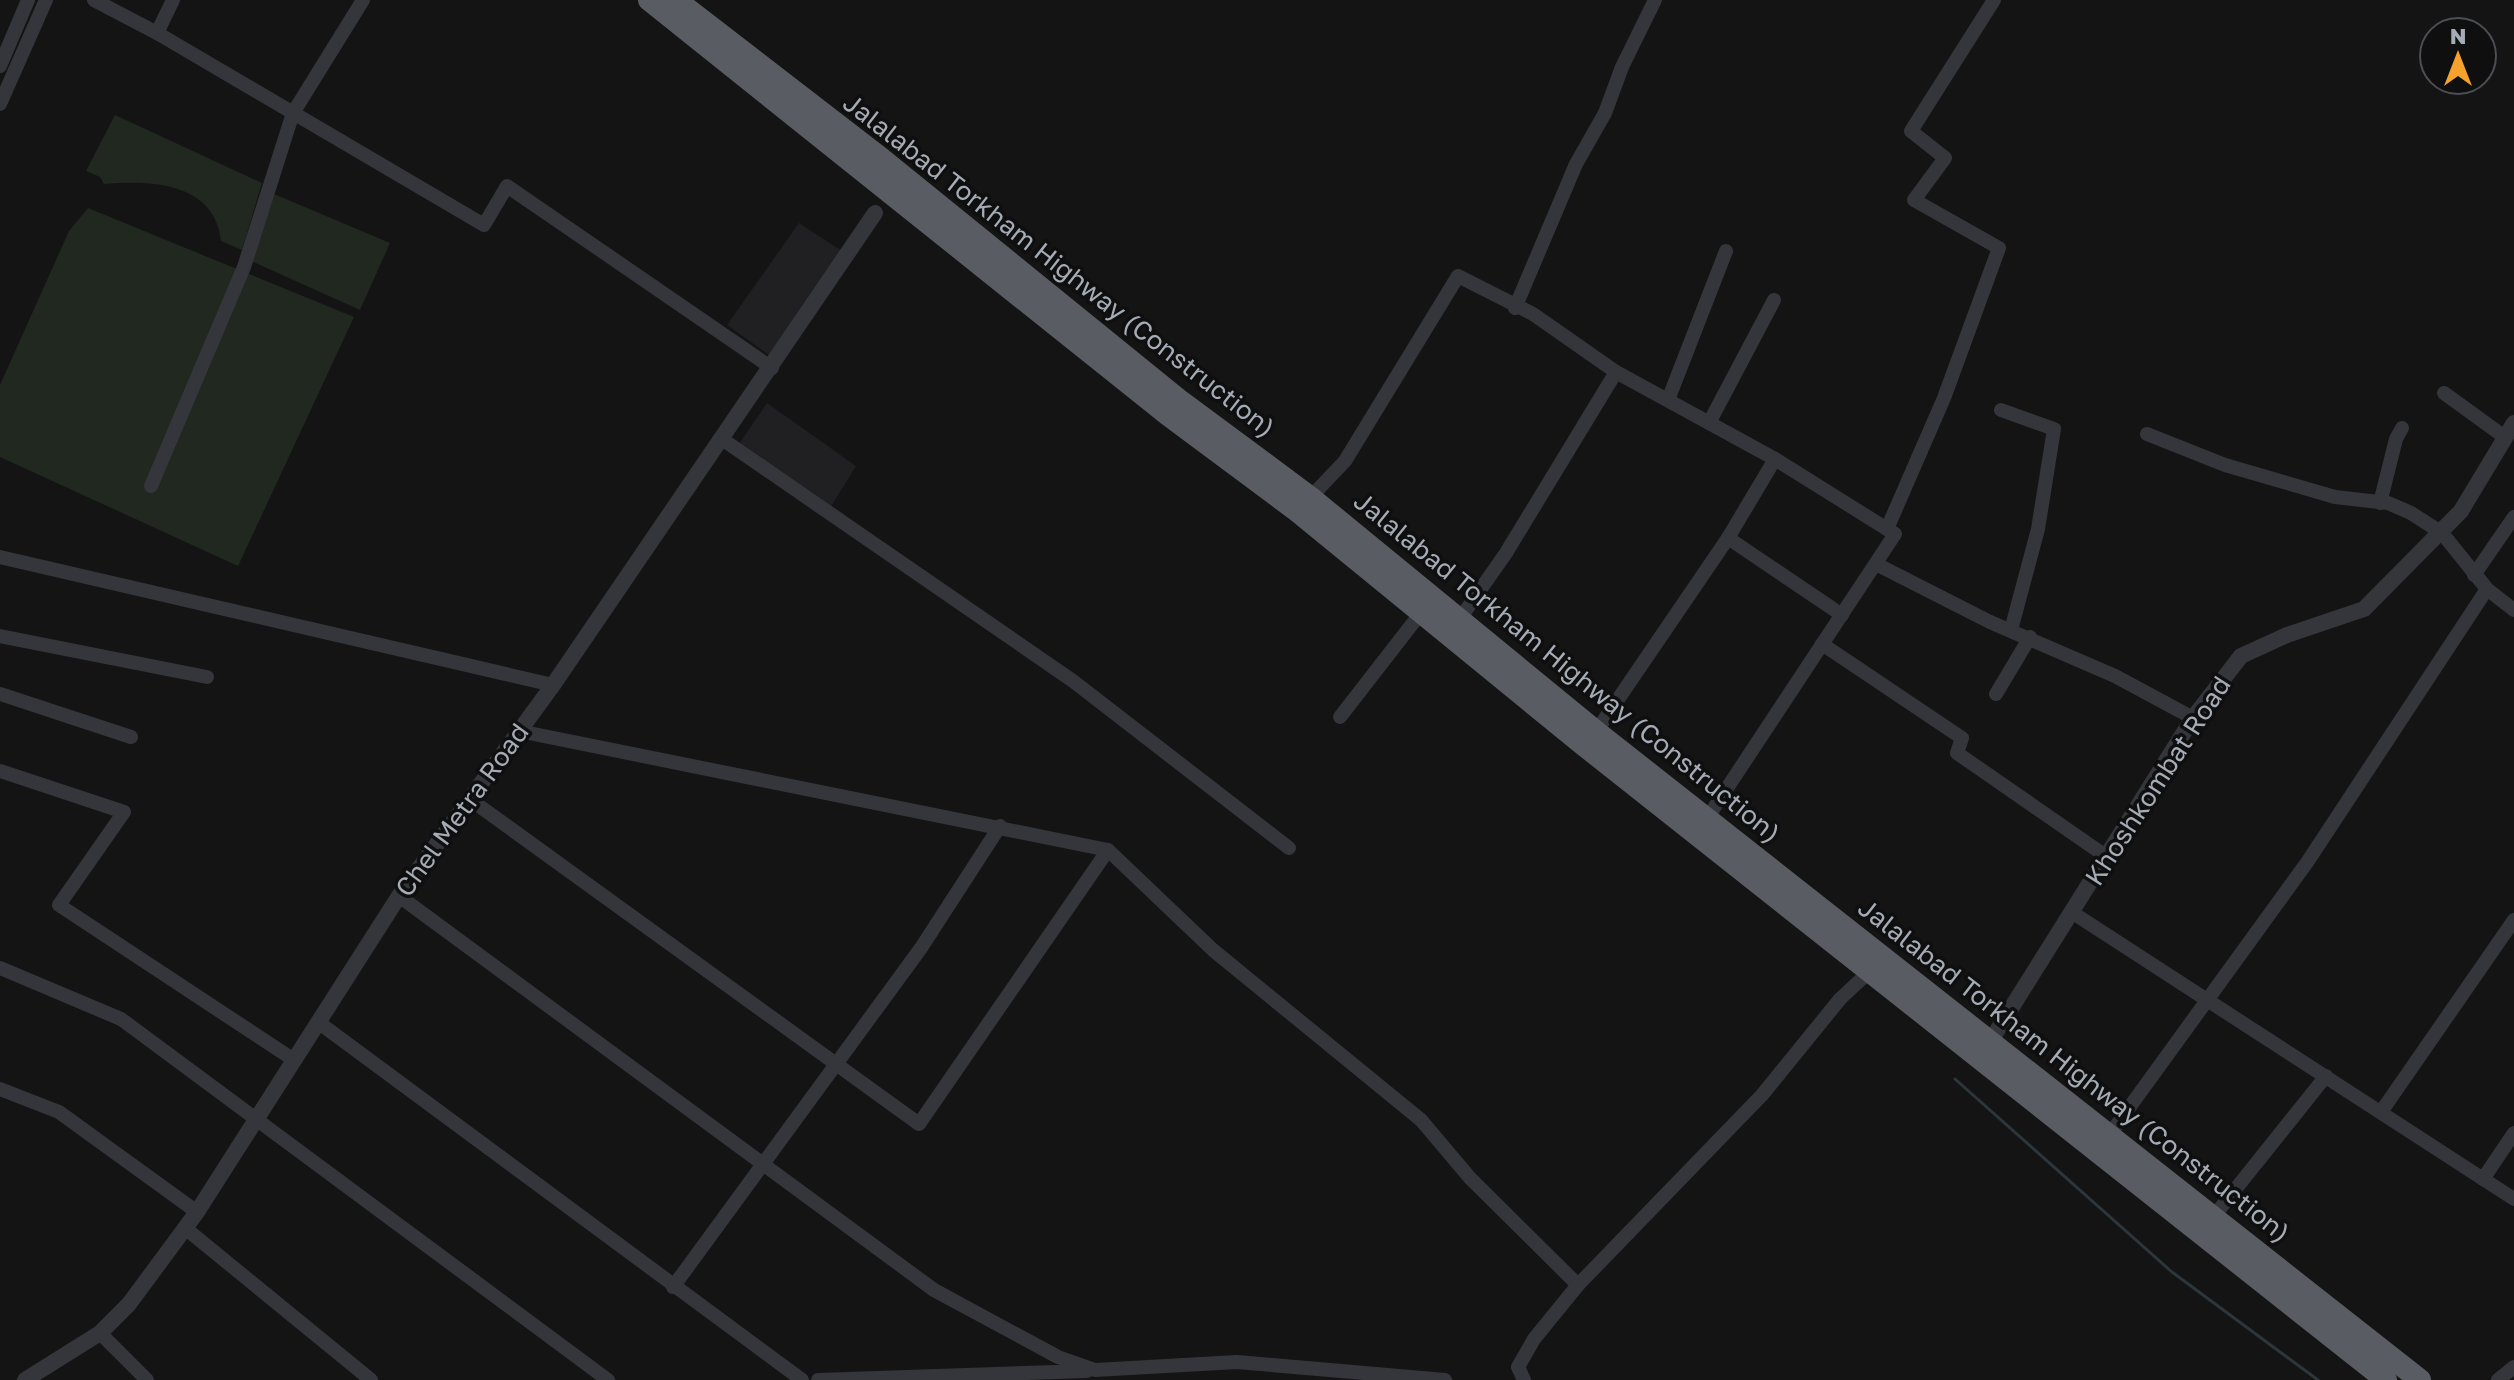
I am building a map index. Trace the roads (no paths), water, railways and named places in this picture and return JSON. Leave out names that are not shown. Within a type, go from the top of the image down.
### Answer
[{"type":"highway","points":[[649,0],[871,174],[1168,415],[1304,504],[1420,614],[1452,627]]},
{"type":"highway","name":"Jalalabad Torkham Highway (Construction)","points":[[676,0],[882,159],[1590,738],[1660,782],[1702,825],[1986,1049]]},
{"type":"highway","points":[[1590,738],[1620,773],[1702,825],[1870,971],[1986,1049],[2207,1226],[2388,1380]]},
{"type":"highway","points":[[1620,773],[1660,782]]},
{"type":"highway","name":"Jalalabad Torkham Highway (Construction)","points":[[2207,1226],[2420,1380]]},
{"type":"highway","points":[[2375,1345],[2388,1380]]},
{"type":"street","points":[[0,66],[28,0]]},
{"type":"street","points":[[2,96],[46,0]]},
{"type":"street","points":[[94,0],[157,33],[484,225],[507,186],[772,368]]},
{"type":"street","points":[[157,33],[173,0]]},
{"type":"street","points":[[151,486],[244,267],[293,113],[363,0]]},
{"type":"street","points":[[1515,308],[1576,164],[1605,113],[1622,67],[1655,0]]},
{"type":"street","points":[[1887,529],[1944,398],[1999,248],[1914,200],[1945,158],[1911,131],[1994,0]]},
{"type":"street","points":[[871,174],[875,213],[894,207],[912,208]]},
{"type":"street","name":"Chel Metra Road","points":[[25,1380],[100,1333],[129,1304],[197,1212],[399,896],[553,685],[875,213]]},
{"type":"street","points":[[1668,400],[1726,251]]},
{"type":"street","points":[[1304,504],[1345,461],[1458,276],[1515,308],[1533,314],[1616,372],[1775,459],[1895,534],[1702,825]]},
{"type":"street","points":[[1709,423],[1774,300]]},
{"type":"street","points":[[1452,627],[1616,372]]},
{"type":"street","points":[[2444,393],[2510,431]]},
{"type":"street","points":[[2001,410],[2054,429],[2038,529],[2011,630]]},
{"type":"street","points":[[2380,503],[2396,439],[2402,428]]},
{"type":"street","name":"Khoshkombat Road","points":[[1986,1049],[2193,718],[2241,656],[2287,635],[2364,609],[2461,511],[2510,431]]},
{"type":"street","points":[[2147,434],[2239,469],[2335,497],[2380,503],[2411,513],[2442,533],[2487,589],[2514,610]]},
{"type":"street","points":[[722,439],[1073,681],[1289,848]]},
{"type":"street","points":[[1590,738],[1728,538],[1775,459]]},
{"type":"street","points":[[2474,575],[2514,517]]},
{"type":"street","points":[[1728,538],[1842,615]]},
{"type":"street","points":[[0,557],[553,685]]},
{"type":"street","points":[[1876,564],[2011,630],[2115,676],[2193,718]]},
{"type":"street","points":[[2103,1143],[2308,861],[2487,589]]},
{"type":"street","points":[[1340,717],[1420,614]]},
{"type":"street","points":[[0,636],[207,677]]},
{"type":"street","points":[[1996,694],[2030,637]]},
{"type":"street","points":[[1822,644],[1962,738],[1957,753],[2107,857]]},
{"type":"street","points":[[0,694],[131,737]]},
{"type":"street","points":[[519,731],[1108,850],[1213,950],[1421,1120],[1470,1178],[1578,1285]]},
{"type":"street","points":[[0,771],[124,812],[59,905],[294,1060]]},
{"type":"street","points":[[471,800],[919,1124],[1108,850]]},
{"type":"street","points":[[673,1287],[921,948],[1000,826]]},
{"type":"street","points":[[399,896],[761,1166],[934,1290],[1058,1357],[1095,1370]]},
{"type":"street","points":[[2073,913],[2514,1199]]},
{"type":"street","points":[[2381,1112],[2514,920]]},
{"type":"street","points":[[0,968],[121,1019],[608,1380]]},
{"type":"street","points":[[1524,1380],[1518,1367],[1534,1339],[1578,1285],[1762,1095],[1840,999],[1870,971]]},
{"type":"street","points":[[318,1022],[802,1380]]},
{"type":"street","points":[[2207,1226],[2326,1076]]},
{"type":"street","points":[[0,1089],[59,1112],[197,1212]]},
{"type":"street","points":[[2483,1179],[2514,1133]]},
{"type":"street","points":[[185,1228],[371,1380]]},
{"type":"street","points":[[100,1333],[147,1380]]},
{"type":"street","points":[[818,1380],[1237,1362],[1445,1380]]},
{"type":"street","points":[[2498,1380],[2514,1367]]},
{"type":"waterway","points":[[1955,1079],[2172,1272],[2318,1380]]}]
